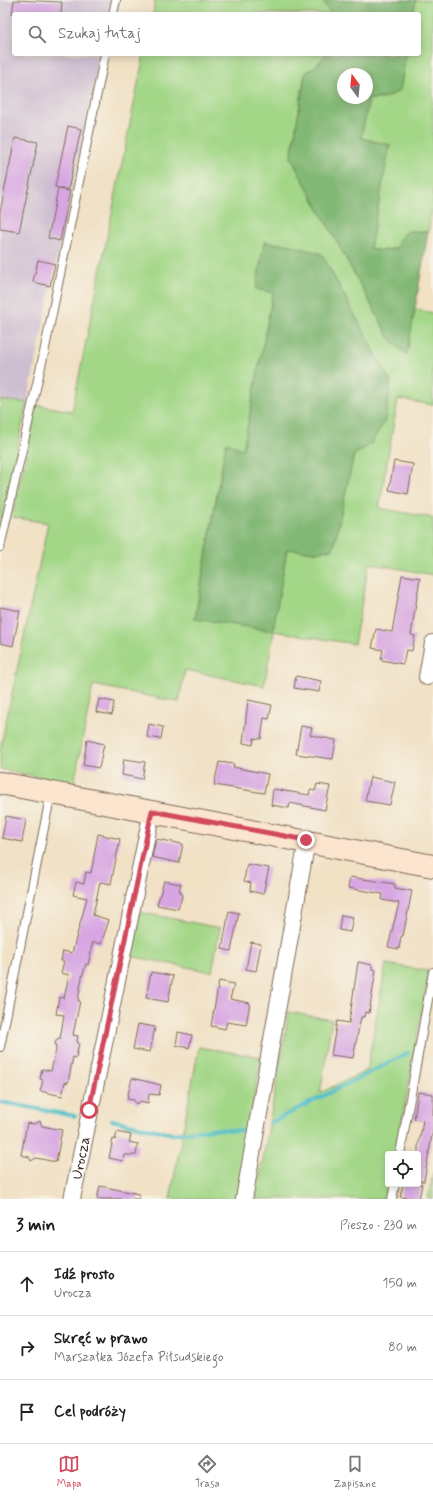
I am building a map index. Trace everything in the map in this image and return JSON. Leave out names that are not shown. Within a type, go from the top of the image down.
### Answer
[{"type":"street","points":[[427,677],[433,643]]},
{"type":"street","points":[[0,783],[306,840],[433,866]]},
{"type":"street","name":"Urocza","points":[[72,1199],[152,811]]},
{"type":"street","points":[[244,1199],[306,840]]},
{"type":"lane","points":[[113,12],[116,0]]},
{"type":"lane","points":[[0,547],[44,352],[105,56]]},
{"type":"lane","points":[[0,1047],[51,793]]},
{"type":"lane","points":[[401,1151],[433,972]]},
{"type":"lane","points":[[392,1199],[394,1187]]},
{"type":"shaded area","points":[[0,0],[111,0],[108,12],[12,12],[12,56],[100,56],[27,403],[0,400]]},
{"type":"green space","points":[[155,0],[322,0],[330,12],[153,12]]},
{"type":"green space","points":[[322,0],[416,0],[413,12],[330,12]]},
{"type":"green space","points":[[416,0],[433,0],[433,205],[428,232],[408,231],[401,237],[396,248],[379,251],[370,248],[390,145],[361,138],[368,104],[373,104],[373,99],[381,99],[400,90],[406,56],[421,56],[421,12],[413,12]]},
{"type":"green space","points":[[144,56],[324,56],[318,64],[305,74],[291,158],[390,339],[406,354],[415,309],[433,313],[433,405],[398,399],[379,508],[433,518],[433,575],[369,563],[354,644],[274,631],[264,686],[185,670],[179,702],[93,685],[74,784],[0,769],[0,750],[48,523],[12,517],[37,405],[72,411]],"holes":[[[264,242],[291,245],[371,444],[354,455],[333,549],[316,552],[287,548],[273,630],[195,618],[226,443],[243,450],[273,293]]]},
{"type":"green space","points":[[324,56],[406,56],[400,90],[385,98],[373,99],[373,68],[337,68],[337,104],[368,104],[361,138],[390,145],[370,248],[380,251],[396,248],[401,237],[408,231],[428,232],[407,355],[390,339],[291,158],[305,74],[318,64]]},
{"type":"green space","points":[[264,242],[291,245],[322,254],[391,382],[385,421],[371,444],[354,455],[333,549],[316,552],[287,549],[273,631],[195,619],[226,443],[243,449],[273,293],[256,289]]},
{"type":"green space","points":[[0,400],[27,403],[0,529]]},
{"type":"green space","points":[[139,912],[220,928],[212,972],[130,956]]},
{"type":"green space","points":[[386,964],[429,971],[397,1151],[385,1151],[385,1187],[390,1187],[388,1199],[256,1199],[289,1012],[332,1020],[320,1093],[367,1070]]},
{"type":"green space","points":[[199,1047],[261,1057],[236,1199],[170,1199]]},
{"type":"green space","points":[[433,1173],[433,1199],[428,1199]]},
{"type":"building","points":[[14,0],[62,2],[61,12],[12,12]]},
{"type":"building","points":[[68,126],[81,129],[68,190],[55,187]]},
{"type":"building","points":[[15,138],[38,142],[19,232],[0,229],[0,212]]},
{"type":"building","points":[[58,189],[70,191],[60,241],[48,238]]},
{"type":"building","points":[[38,260],[55,264],[50,286],[33,282]]},
{"type":"building","points":[[394,461],[413,464],[408,494],[389,490]]},
{"type":"building","points":[[402,575],[420,578],[411,635],[415,636],[412,651],[406,650],[403,664],[381,660],[383,650],[372,648],[376,629],[392,632]]},
{"type":"building","points":[[0,607],[20,611],[13,646],[0,643]]},
{"type":"building","points":[[296,676],[321,681],[319,692],[294,688]]},
{"type":"building","points":[[99,699],[114,702],[112,715],[96,712]]},
{"type":"building","points":[[248,700],[272,705],[269,719],[264,718],[261,739],[254,738],[253,745],[243,743]]},
{"type":"building","points":[[149,724],[163,727],[161,739],[147,737]]},
{"type":"building","points":[[301,726],[312,728],[310,735],[336,740],[333,759],[296,754]]},
{"type":"building","points":[[87,740],[104,744],[99,768],[83,765]]},
{"type":"building","points":[[124,759],[145,762],[142,779],[122,775]]},
{"type":"building","points":[[219,762],[234,764],[233,767],[268,774],[264,793],[214,785]]},
{"type":"building","points":[[370,777],[395,782],[390,805],[365,801]]},
{"type":"building","points":[[317,784],[330,786],[325,810],[290,803],[289,808],[271,805],[273,789],[309,795],[310,790],[315,791]]},
{"type":"building","points":[[6,816],[26,820],[22,842],[2,838]]},
{"type":"building","points":[[98,834],[120,839],[111,884],[100,882],[93,915],[109,920],[101,944],[93,942],[88,965],[86,964],[82,977],[78,1000],[80,1001],[73,1035],[78,1036],[77,1042],[79,1043],[76,1058],[73,1057],[68,1083],[65,1082],[62,1096],[40,1091],[43,1080],[40,1079],[42,1069],[51,1071],[56,1050],[55,1043],[58,1038],[60,1039],[64,1015],[56,1014],[59,997],[64,998],[69,975],[61,973],[64,961],[61,961],[63,951],[72,953],[87,898],[73,895],[76,882],[84,884],[86,872],[91,873]]},
{"type":"building","points":[[156,839],[183,844],[179,863],[152,857]]},
{"type":"building","points":[[247,864],[269,868],[263,894],[250,891],[251,883],[244,881]]},
{"type":"building","points":[[350,877],[395,884],[395,888],[412,891],[399,949],[388,947],[399,903],[382,900],[383,894],[348,888]]},
{"type":"building","points":[[164,881],[181,884],[179,891],[181,892],[182,897],[178,909],[157,905]]},
{"type":"building","points":[[229,911],[239,913],[231,951],[222,949]]},
{"type":"building","points":[[341,915],[353,917],[350,932],[339,930]]},
{"type":"building","points":[[251,942],[261,944],[256,971],[246,969]]},
{"type":"building","points":[[358,962],[372,965],[372,969],[376,970],[369,1013],[365,1012],[364,1017],[361,1017],[353,1058],[331,1055],[337,1021],[349,1023]]},
{"type":"building","points":[[151,972],[173,976],[168,1002],[146,998]]},
{"type":"building","points":[[219,981],[234,984],[230,999],[250,1003],[246,1025],[227,1022],[225,1029],[211,1026]]},
{"type":"building","points":[[138,1024],[155,1027],[150,1052],[133,1049]]},
{"type":"building","points":[[178,1032],[192,1035],[189,1048],[176,1045]]},
{"type":"building","points":[[132,1078],[161,1085],[159,1095],[149,1094],[148,1103],[141,1101],[136,1104],[134,1100],[127,1099]]},
{"type":"building","points":[[418,1092],[433,1094],[433,1129],[424,1181],[421,1181],[421,1151],[418,1151],[423,1121],[414,1119]]},
{"type":"building","points":[[40,1121],[42,1126],[62,1130],[56,1162],[36,1158],[31,1161],[29,1157],[21,1155],[27,1123],[35,1124]]},
{"type":"building","points":[[117,1132],[131,1135],[129,1142],[138,1144],[136,1155],[124,1155],[123,1161],[109,1158],[113,1139],[115,1140]]},
{"type":"building","points":[[422,1184],[419,1199],[400,1197],[402,1187],[421,1187]]},
{"type":"building","points":[[100,1186],[139,1194],[139,1199],[97,1199]]},
{"type":"waterway","points":[[270,1123],[408,1053]]},
{"type":"waterway","points":[[1,1102],[75,1116]]},
{"type":"waterway","points":[[112,1120],[173,1134],[213,1129],[247,1131]]},
{"type":"route","points":[[89,1110],[152,811],[306,840]]}]
